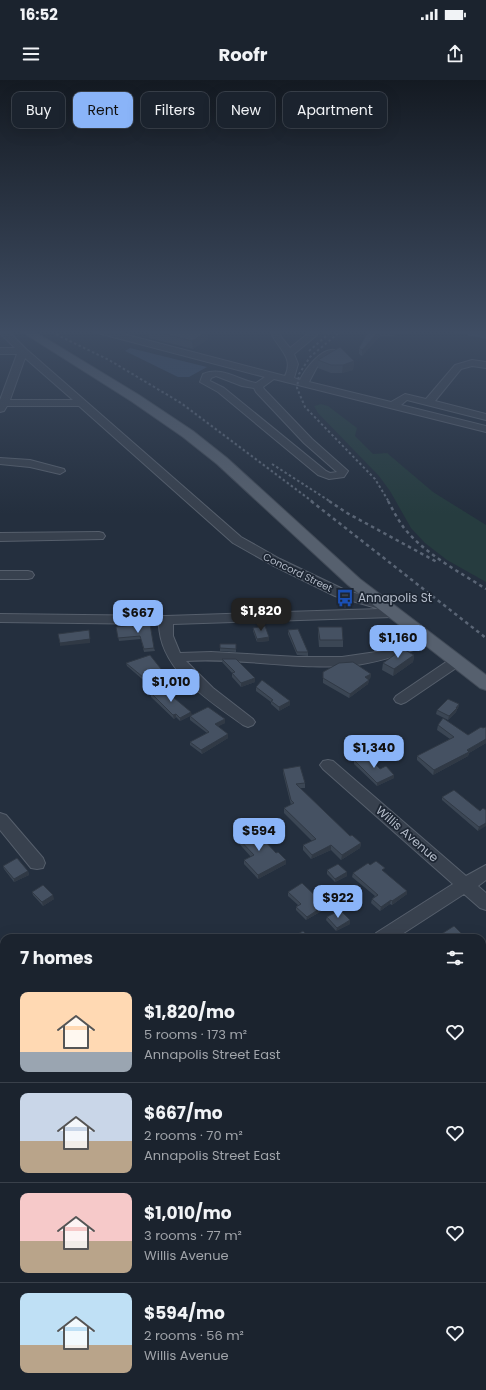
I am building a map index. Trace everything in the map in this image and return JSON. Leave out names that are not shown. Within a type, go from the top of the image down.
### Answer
[{"type":"main road","name":"Concord Street","points":[[124,391],[188,434],[222,461],[308,540],[390,610]]},
{"type":"main road","points":[[390,610],[486,684]]},
{"type":"street","points":[[7,391],[2,405],[81,403]]},
{"type":"street","name":"Concord Street","points":[[68,391],[237,540],[276,562],[340,593],[390,610]]},
{"type":"street","points":[[222,391],[322,473],[329,476],[340,475],[342,471],[340,468],[308,441],[263,391]]},
{"type":"street","points":[[332,391],[486,429]]},
{"type":"street","points":[[430,402],[439,391]]},
{"type":"street","points":[[393,406],[405,397],[486,417]]},
{"type":"street","points":[[454,422],[466,412]]},
{"type":"street","points":[[0,461],[30,463],[60,471]]},
{"type":"street","points":[[0,537],[99,536]]},
{"type":"street","points":[[0,575],[28,575]]},
{"type":"street","points":[[0,618],[166,620],[390,610]]},
{"type":"street","points":[[166,620],[164,630],[176,658],[200,684],[248,722]]},
{"type":"street","points":[[176,658],[209,656],[332,662],[384,655],[428,640]]},
{"type":"street","points":[[401,699],[457,661]]},
{"type":"street","name":"Willis Avenue","points":[[328,765],[486,903]]},
{"type":"street","points":[[0,819],[37,863]]},
{"type":"street","points":[[388,934],[486,872]]},
{"type":"green space","points":[[321,404],[328,406],[357,428],[355,436],[373,454],[387,453],[433,492],[486,525],[486,582],[447,560],[425,543],[411,528],[390,491],[379,476],[318,413],[314,406]]},
{"type":"building","points":[[150,624],[154,648],[144,649],[140,636],[118,638],[116,627]]},
{"type":"building","points":[[265,626],[269,637],[257,639],[253,628]]},
{"type":"building","points":[[318,627],[342,627],[343,640],[320,640]]},
{"type":"building","points":[[298,629],[308,652],[297,652],[288,630]]},
{"type":"building","points":[[89,630],[90,639],[60,643],[58,634]]},
{"type":"building","points":[[220,644],[236,644],[236,649],[220,648]]},
{"type":"building","points":[[403,649],[414,655],[394,669],[383,663]]},
{"type":"building","points":[[150,655],[165,674],[149,682],[126,663]]},
{"type":"building","points":[[222,659],[236,659],[255,678],[241,683],[232,673],[235,672]]},
{"type":"building","points":[[353,662],[371,674],[365,677],[369,680],[350,694],[323,678],[323,672],[339,663]]},
{"type":"building","points":[[262,680],[290,701],[279,707],[271,701],[273,700],[256,687]]},
{"type":"building","points":[[162,688],[191,712],[180,718],[176,714],[173,715],[151,693]]},
{"type":"building","points":[[448,699],[459,704],[449,716],[437,710]]},
{"type":"building","points":[[208,707],[225,719],[215,724],[228,734],[201,750],[190,742],[209,732],[190,716]]},
{"type":"building","points":[[443,718],[468,735],[481,727],[486,727],[486,739],[467,750],[469,752],[434,770],[417,756],[454,737],[438,725]]},
{"type":"building","points":[[366,755],[380,769],[386,766],[394,775],[377,783],[354,760]]},
{"type":"building","points":[[300,766],[305,783],[296,784],[350,836],[352,835],[361,843],[342,855],[331,845],[312,855],[303,845],[316,839],[284,808],[294,803],[291,800],[283,769]]},
{"type":"building","points":[[454,790],[480,811],[483,808],[486,810],[486,823],[479,827],[442,797]]},
{"type":"building","points":[[252,827],[276,853],[278,852],[286,860],[258,875],[244,860],[254,855],[235,835]]},
{"type":"building","points":[[17,858],[28,871],[14,879],[3,866]]},
{"type":"building","points":[[376,861],[385,868],[382,870],[407,891],[381,907],[372,899],[378,895],[353,873],[368,863],[370,865]]},
{"type":"building","points":[[338,864],[347,872],[335,879],[327,870]]},
{"type":"building","points":[[302,883],[325,905],[307,917],[296,907],[301,904],[288,892]]},
{"type":"building","points":[[43,885],[53,895],[42,902],[32,892]]},
{"type":"building","points":[[338,911],[340,913],[342,912],[350,920],[337,928],[327,917]]},
{"type":"building","points":[[454,926],[462,934],[441,934]]},
{"type":"building","points":[[303,931],[306,934],[298,934]]},
{"type":"railway","points":[[161,391],[181,403],[313,502]]},
{"type":"railway","points":[[298,391],[305,407],[375,479],[389,502]]},
{"type":"railway","points":[[272,464],[331,502]]},
{"type":"railway","points":[[311,501],[486,638]]},
{"type":"railway","points":[[329,501],[347,513],[437,562]]},
{"type":"railway","points":[[388,501],[404,528],[422,546],[442,562],[486,589]]},
{"type":"place","name":"Annapolis St","points":[[345,598]]}]
